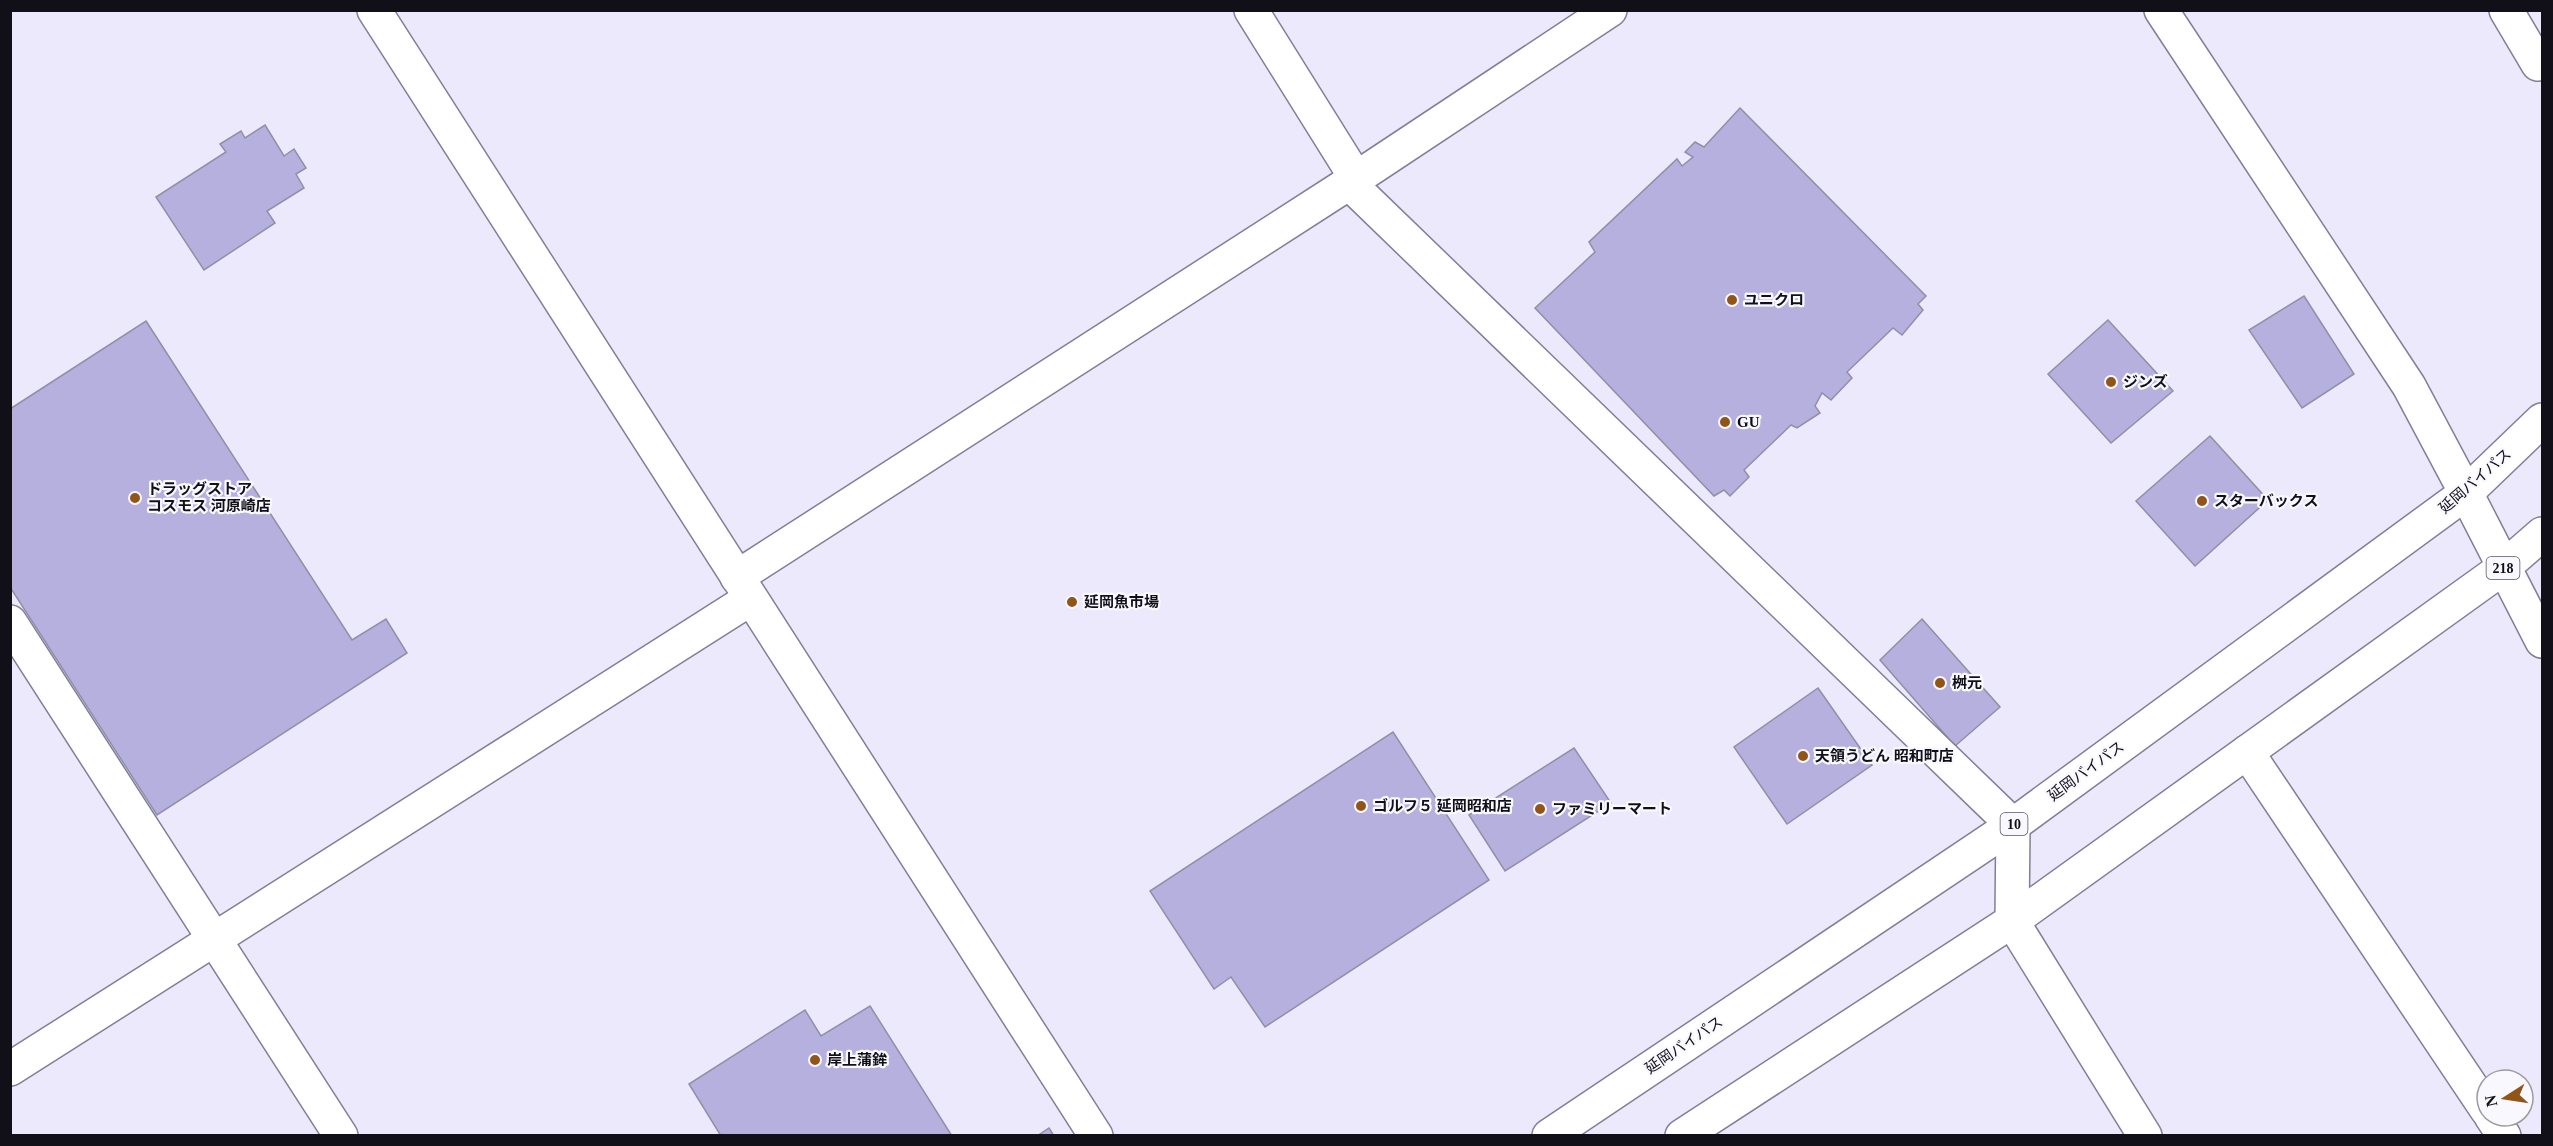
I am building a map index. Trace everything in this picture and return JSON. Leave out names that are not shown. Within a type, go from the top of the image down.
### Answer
[{"type":"main road","points":[[374,10],[1096,1136]]},
{"type":"main road","points":[[1251,10],[1353,181],[2013,825],[2012,921],[2145,1136]]},
{"type":"main road","points":[[10,1069],[214,940],[1610,10]]},
{"type":"main road","points":[[2161,10],[2409,386],[2466,493]]},
{"type":"main road","points":[[2506,10],[2538,64],[2542,61]]},
{"type":"main road","name":"延岡バイパス","points":[[1549,1136],[2013,825],[2466,493],[2542,420]]},
{"type":"main road","name":"218","points":[[2466,493],[2542,641]]},
{"type":"main road","points":[[1682,1136],[2012,921],[2503,568],[2536,540]]},
{"type":"main road","points":[[10,622],[341,1136]]},
{"type":"main road","points":[[2247,752],[2475,1092]]},
{"type":"building","name":"ユニクロ","points":[[1740,108],[1926,296],[1918,304],[1923,310],[1902,335],[1893,328],[1847,372],[1852,378],[1831,400],[1822,393],[1815,406],[1820,413],[1797,428],[1791,425],[1744,470],[1749,477],[1730,496],[1724,490],[1714,496],[1535,308],[1595,252],[1589,242],[1677,159],[1682,166],[1693,157],[1685,152],[1695,142],[1704,147]]},
{"type":"building","points":[[265,125],[284,156],[294,149],[306,168],[296,174],[304,188],[267,211],[275,223],[204,270],[156,197],[226,152],[220,144],[241,131],[245,138]]},
{"type":"building","points":[[2304,296],[2354,374],[2302,408],[2249,330]]},
{"type":"building","name":"ジンズ","points":[[2108,320],[2173,391],[2111,443],[2048,374]]},
{"type":"building","name":"ドラッグストア コスモス 河原崎店","points":[[146,321],[352,640],[386,619],[407,653],[157,815],[10,587],[10,409]]},
{"type":"building","name":"スターバックス","points":[[2210,436],[2268,500],[2195,566],[2136,501]]},
{"type":"building","name":"桝元","points":[[1922,619],[2000,707],[1955,746],[1880,660]]},
{"type":"building","name":"天領うどん 昭和町店","points":[[1818,688],[1872,765],[1787,824],[1734,747]]},
{"type":"building","name":"ゴルフ５ 延岡昭和店","points":[[1393,732],[1489,880],[1265,1027],[1231,977],[1214,989],[1150,891]]},
{"type":"building","name":"ファミリーマート","points":[[1574,748],[1611,803],[1505,871],[1469,815]]},
{"type":"building","name":"岸上蒲鉾","points":[[870,1006],[952,1136],[721,1136],[689,1084],[805,1010],[821,1036]]},
{"type":"building","points":[[1049,1128],[1054,1136],[1037,1136]]},
{"type":"place","name":"ユニクロ","points":[[1732,300]]},
{"type":"place","name":"ジンズ","points":[[2111,382]]},
{"type":"place","name":"GU","points":[[1725,422]]},
{"type":"place","name":"ドラッグストア コスモス 河原崎店","points":[[135,498]]},
{"type":"place","name":"スターバックス","points":[[2202,501]]},
{"type":"place","name":"延岡魚市場","points":[[1072,602]]},
{"type":"place","name":"桝元","points":[[1940,683]]},
{"type":"place","name":"天領うどん 昭和町店","points":[[1803,756]]},
{"type":"place","name":"ゴルフ５ 延岡昭和店","points":[[1361,806]]},
{"type":"place","name":"ファミリーマート","points":[[1540,809]]},
{"type":"place","name":"岸上蒲鉾","points":[[815,1060]]}]
